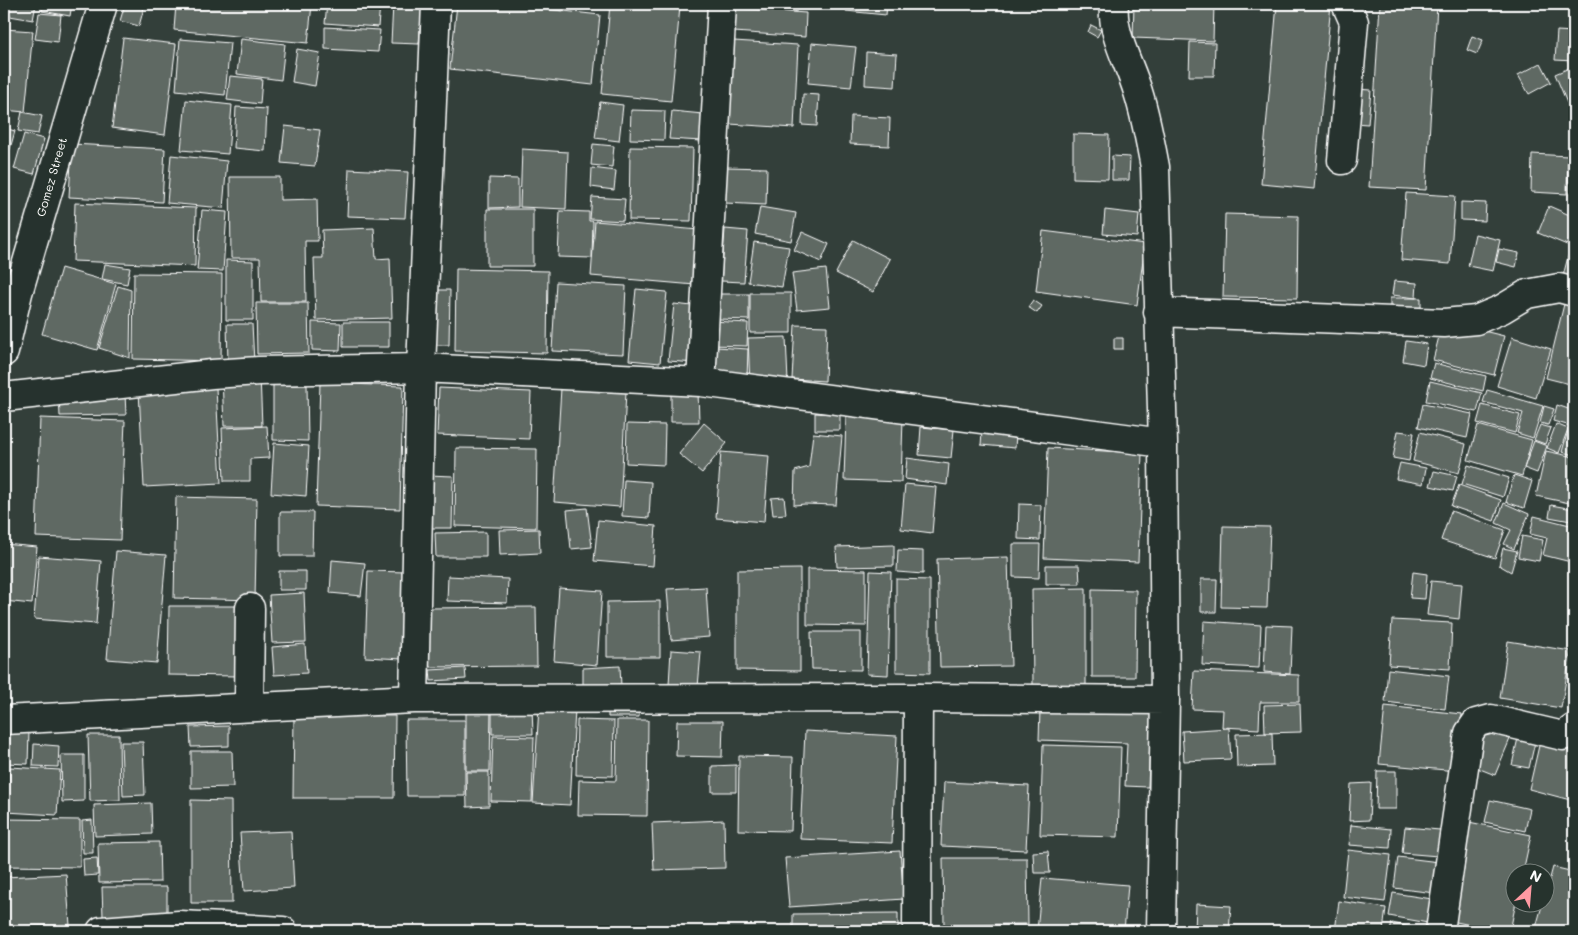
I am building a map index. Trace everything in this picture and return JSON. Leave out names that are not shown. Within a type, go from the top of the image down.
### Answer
[{"type":"street","name":"Gomez Street","points":[[4,352],[18,293],[104,4]]},
{"type":"street","points":[[414,699],[421,368],[436,4]]},
{"type":"street","points":[[701,382],[722,4]]},
{"type":"street","points":[[1114,4],[1113,10],[1120,43],[1138,90],[1148,125],[1155,167],[1163,443],[1166,700],[1161,931]]},
{"type":"street","points":[[1342,160],[1354,22],[1346,4]]},
{"type":"street","points":[[1158,312],[1444,322],[1476,320],[1502,309],[1527,294],[1558,288],[1574,292]]},
{"type":"street","points":[[4,397],[259,370],[421,368],[701,382],[1163,443]]},
{"type":"street","points":[[248,707],[250,608]]},
{"type":"street","points":[[4,720],[414,699],[918,698],[1166,700]]},
{"type":"street","points":[[917,931],[918,698]]},
{"type":"street","points":[[1440,931],[1469,733],[1476,723],[1490,719],[1564,736],[1574,728]]},
{"type":"street","points":[[101,931],[179,925],[223,926],[283,931]]},
{"type":"building","points":[[4,4],[36,4],[33,20],[4,15]]},
{"type":"building","points":[[43,4],[72,4],[70,16],[42,11]]},
{"type":"building","points":[[125,4],[145,4],[139,26],[120,21]]},
{"type":"building","points":[[176,4],[312,4],[308,43],[174,30]]},
{"type":"building","points":[[327,4],[380,4],[378,27],[325,23]]},
{"type":"building","points":[[393,4],[422,4],[419,44],[391,43]]},
{"type":"building","points":[[457,4],[501,4],[600,15],[593,85],[450,69]]},
{"type":"building","points":[[610,4],[680,7],[671,101],[602,94]]},
{"type":"building","points":[[738,4],[797,4],[796,12],[737,6]]},
{"type":"building","points":[[846,4],[887,4],[886,15],[846,11]]},
{"type":"building","points":[[900,4],[937,4],[937,7],[900,8]]},
{"type":"building","points":[[1134,4],[1214,4],[1213,41],[1133,38]]},
{"type":"building","points":[[1277,4],[1331,4],[1314,189],[1261,184]]},
{"type":"building","points":[[1380,4],[1437,5],[1426,190],[1369,187]]},
{"type":"building","points":[[736,8],[806,13],[805,37],[734,32]]},
{"type":"building","points":[[39,13],[61,15],[58,42],[35,39]]},
{"type":"building","points":[[1091,25],[1101,30],[1097,37],[1088,32]]},
{"type":"building","points":[[325,27],[380,30],[378,52],[325,49]]},
{"type":"building","points":[[4,29],[33,31],[25,112],[4,110]]},
{"type":"building","points":[[1557,31],[1574,32],[1574,61],[1555,60]]},
{"type":"building","points":[[1472,36],[1483,40],[1477,54],[1467,50]]},
{"type":"building","points":[[123,38],[176,44],[165,135],[112,128]]},
{"type":"building","points":[[180,39],[230,43],[225,95],[176,90]]},
{"type":"building","points":[[241,39],[285,44],[281,80],[237,74]]},
{"type":"building","points":[[734,41],[798,45],[794,128],[729,124]]},
{"type":"building","points":[[1190,42],[1215,43],[1214,76],[1189,76]]},
{"type":"building","points":[[812,43],[856,47],[851,87],[808,83]]},
{"type":"building","points":[[297,49],[320,53],[315,86],[292,82]]},
{"type":"building","points":[[866,52],[897,54],[895,87],[865,85]]},
{"type":"building","points":[[1541,63],[1551,82],[1529,94],[1518,75]]},
{"type":"building","points":[[1574,66],[1574,100],[1567,103],[1555,74]]},
{"type":"building","points":[[230,76],[262,79],[260,104],[227,100]]},
{"type":"building","points":[[1355,89],[1371,90],[1368,124],[1353,123]]},
{"type":"building","points":[[803,94],[819,95],[817,126],[802,125]]},
{"type":"building","points":[[186,100],[232,105],[228,154],[181,150]]},
{"type":"building","points":[[600,102],[623,105],[619,141],[595,138]]},
{"type":"building","points":[[236,107],[267,109],[265,151],[234,148]]},
{"type":"building","points":[[631,110],[665,111],[664,140],[630,139]]},
{"type":"building","points":[[672,111],[703,114],[701,141],[669,139]]},
{"type":"building","points":[[22,112],[42,116],[38,134],[18,131]]},
{"type":"building","points":[[851,116],[890,118],[889,146],[850,144]]},
{"type":"building","points":[[285,126],[320,130],[315,166],[281,163]]},
{"type":"building","points":[[4,128],[15,131],[6,163],[4,162]]},
{"type":"building","points":[[24,134],[44,139],[34,174],[14,169]]},
{"type":"building","points":[[1073,134],[1109,135],[1108,179],[1073,178]]},
{"type":"building","points":[[72,144],[165,149],[162,202],[69,197]]},
{"type":"building","points":[[593,144],[614,146],[612,167],[591,165]]},
{"type":"building","points":[[630,147],[693,148],[691,221],[629,220]]},
{"type":"building","points":[[522,149],[568,152],[566,209],[520,207]]},
{"type":"building","points":[[1532,154],[1568,156],[1567,194],[1531,192]]},
{"type":"building","points":[[1570,154],[1574,154],[1574,193],[1569,193]]},
{"type":"building","points":[[171,155],[227,161],[223,208],[167,203]]},
{"type":"building","points":[[1112,156],[1130,157],[1129,180],[1112,180]]},
{"type":"building","points":[[726,167],[767,168],[766,205],[725,203]]},
{"type":"building","points":[[592,168],[616,171],[614,190],[591,187]]},
{"type":"building","points":[[349,169],[408,172],[405,218],[347,216]]},
{"type":"building","points":[[230,177],[280,177],[280,200],[317,199],[318,241],[305,241],[306,302],[261,302],[260,258],[231,258]]},
{"type":"building","points":[[489,178],[518,179],[518,207],[489,208]]},
{"type":"building","points":[[1406,193],[1455,196],[1450,264],[1401,260]]},
{"type":"building","points":[[592,197],[625,199],[623,221],[590,219]]},
{"type":"building","points":[[1461,202],[1486,203],[1485,221],[1461,220]]},
{"type":"building","points":[[75,203],[196,208],[195,266],[73,261]]},
{"type":"building","points":[[1549,206],[1574,217],[1574,228],[1567,245],[1538,233]]},
{"type":"building","points":[[760,207],[796,213],[791,241],[755,234]]},
{"type":"building","points":[[487,209],[533,209],[533,266],[487,266]]},
{"type":"building","points":[[202,210],[227,212],[223,271],[197,270]]},
{"type":"building","points":[[1105,210],[1139,214],[1137,237],[1103,234]]},
{"type":"building","points":[[560,211],[589,212],[589,221],[593,221],[592,258],[558,257]]},
{"type":"building","points":[[1225,214],[1298,216],[1297,298],[1223,297]]},
{"type":"building","points":[[595,221],[699,230],[695,285],[591,276]]},
{"type":"building","points":[[374,228],[376,259],[390,258],[392,318],[316,320],[314,258],[323,258],[322,230]]},
{"type":"building","points":[[725,229],[748,231],[744,282],[721,281]]},
{"type":"building","points":[[1043,231],[1145,244],[1137,305],[1036,291]]},
{"type":"building","points":[[802,232],[829,244],[821,262],[794,250]]},
{"type":"building","points":[[1475,234],[1500,240],[1493,271],[1468,266]]},
{"type":"building","points":[[1574,234],[1574,279],[1563,276]]},
{"type":"building","points":[[853,240],[890,259],[873,292],[836,273]]},
{"type":"building","points":[[754,242],[789,247],[782,287],[748,282]]},
{"type":"building","points":[[1499,249],[1519,253],[1516,267],[1496,262]]},
{"type":"building","points":[[226,260],[253,261],[253,320],[226,320]]},
{"type":"building","points":[[105,264],[130,268],[127,284],[102,279]]},
{"type":"building","points":[[61,268],[116,284],[97,350],[42,334]]},
{"type":"building","points":[[456,269],[548,271],[547,353],[455,351]]},
{"type":"building","points":[[826,269],[830,307],[797,310],[792,273]]},
{"type":"building","points":[[134,273],[222,274],[221,361],[133,359]]},
{"type":"building","points":[[1394,281],[1417,283],[1416,298],[1392,295]]},
{"type":"building","points":[[556,282],[626,286],[623,354],[552,351]]},
{"type":"building","points":[[118,286],[131,290],[130,358],[99,348]]},
{"type":"building","points":[[636,289],[667,292],[660,363],[629,360]]},
{"type":"building","points":[[431,290],[450,290],[449,345],[430,345]]},
{"type":"building","points":[[750,293],[791,293],[791,333],[750,333]]},
{"type":"building","points":[[720,294],[749,294],[749,320],[719,319]]},
{"type":"building","points":[[1390,298],[1421,298],[1421,311],[1390,311]]},
{"type":"building","points":[[1033,300],[1042,306],[1037,313],[1028,307]]},
{"type":"building","points":[[1565,300],[1574,302],[1574,385],[1546,378]]},
{"type":"building","points":[[256,303],[308,303],[309,353],[257,354]]},
{"type":"building","points":[[674,304],[701,307],[696,363],[668,361]]},
{"type":"building","points":[[712,321],[748,323],[747,346],[710,345]]},
{"type":"building","points":[[1443,321],[1504,336],[1494,375],[1433,360]]},
{"type":"building","points":[[312,322],[341,323],[340,351],[312,350]]},
{"type":"building","points":[[343,322],[389,322],[389,347],[343,347]]},
{"type":"building","points":[[227,324],[252,324],[254,362],[228,363]]},
{"type":"building","points":[[795,325],[827,326],[825,381],[792,379]]},
{"type":"building","points":[[786,337],[788,382],[750,384],[748,338]]},
{"type":"building","points":[[1512,337],[1551,349],[1536,398],[1497,386]]},
{"type":"building","points":[[1114,338],[1123,338],[1123,349],[1114,349]]},
{"type":"building","points":[[1406,341],[1427,344],[1424,365],[1403,361]]},
{"type":"building","points":[[716,347],[748,349],[747,380],[714,378]]},
{"type":"building","points":[[1434,363],[1486,376],[1483,391],[1430,378]]},
{"type":"building","points":[[260,375],[262,426],[224,426],[222,377]]},
{"type":"building","points":[[1430,381],[1482,393],[1477,412],[1426,401]]},
{"type":"building","points":[[320,383],[403,386],[400,509],[316,506]]},
{"type":"building","points":[[273,385],[307,385],[308,441],[273,440]]},
{"type":"building","points":[[216,388],[221,483],[144,487],[139,391]]},
{"type":"building","points":[[439,388],[531,392],[529,439],[437,435]]},
{"type":"building","points":[[561,388],[626,392],[620,507],[554,502]]},
{"type":"building","points":[[1487,390],[1543,406],[1533,438],[1517,433],[1523,413],[1483,402]]},
{"type":"building","points":[[698,391],[699,422],[671,422],[671,392]]},
{"type":"building","points":[[125,394],[126,415],[60,416],[59,396]]},
{"type":"building","points":[[1423,404],[1472,414],[1467,438],[1418,427]]},
{"type":"building","points":[[1482,405],[1520,415],[1515,433],[1477,423]]},
{"type":"building","points":[[1557,405],[1574,411],[1574,427],[1553,421]]},
{"type":"building","points":[[1544,406],[1554,409],[1548,425],[1540,423]]},
{"type":"building","points":[[815,413],[840,414],[840,430],[815,430]]},
{"type":"building","points":[[846,416],[903,418],[901,482],[844,480]]},
{"type":"building","points":[[40,418],[125,421],[120,540],[36,537]]},
{"type":"building","points":[[704,423],[727,443],[702,473],[679,454]]},
{"type":"building","points":[[627,424],[665,425],[664,465],[626,463]]},
{"type":"building","points":[[1556,424],[1568,429],[1559,453],[1547,448]]},
{"type":"building","points":[[1478,425],[1532,440],[1522,476],[1468,460]]},
{"type":"building","points":[[1540,425],[1551,428],[1545,444],[1534,440]]},
{"type":"building","points":[[267,426],[269,458],[250,459],[250,481],[224,481],[222,428]]},
{"type":"building","points":[[921,427],[954,430],[951,458],[919,455]]},
{"type":"building","points":[[1569,427],[1574,429],[1574,455],[1562,452]]},
{"type":"building","points":[[1398,431],[1414,433],[1409,461],[1393,458]]},
{"type":"building","points":[[982,432],[1016,435],[1015,448],[981,445]]},
{"type":"building","points":[[1420,432],[1466,444],[1459,473],[1413,461]]},
{"type":"building","points":[[813,433],[842,436],[836,505],[794,505],[795,471],[809,467]]},
{"type":"building","points":[[1534,441],[1547,446],[1537,473],[1524,468]]},
{"type":"building","points":[[274,443],[309,446],[306,496],[271,493]]},
{"type":"building","points":[[456,448],[537,449],[536,528],[455,526]]},
{"type":"building","points":[[1048,448],[1142,453],[1138,562],[1044,558]]},
{"type":"building","points":[[1546,451],[1574,457],[1574,504],[1536,496]]},
{"type":"building","points":[[721,452],[769,456],[764,522],[716,518]]},
{"type":"building","points":[[907,458],[949,464],[947,485],[905,479]]},
{"type":"building","points":[[1400,463],[1426,468],[1423,484],[1396,479]]},
{"type":"building","points":[[1468,465],[1509,478],[1503,497],[1462,484]]},
{"type":"building","points":[[1434,471],[1457,476],[1453,491],[1430,486]]},
{"type":"building","points":[[428,475],[453,476],[452,528],[428,528]]},
{"type":"building","points":[[1514,475],[1532,481],[1524,508],[1506,502]]},
{"type":"building","points":[[624,480],[651,482],[649,518],[622,516]]},
{"type":"building","points":[[905,484],[936,487],[932,533],[901,529]]},
{"type":"building","points":[[1459,485],[1501,500],[1494,521],[1451,506]]},
{"type":"building","points":[[176,497],[257,499],[255,600],[174,598]]},
{"type":"building","points":[[784,497],[786,514],[773,515],[771,498]]},
{"type":"building","points":[[1504,503],[1529,514],[1514,549],[1504,544],[1511,530],[1496,523]]},
{"type":"building","points":[[1019,504],[1041,505],[1040,540],[1018,539]]},
{"type":"building","points":[[1551,505],[1573,509],[1571,521],[1549,517]]},
{"type":"building","points":[[587,508],[592,547],[571,549],[567,510]]},
{"type":"building","points":[[1451,511],[1505,530],[1495,558],[1441,540]]},
{"type":"building","points":[[280,512],[313,512],[312,556],[280,556]]},
{"type":"building","points":[[1534,516],[1574,526],[1574,550],[1571,562],[1543,555],[1547,538],[1530,534]]},
{"type":"building","points":[[598,520],[656,526],[653,566],[594,561]]},
{"type":"building","points":[[1223,526],[1270,527],[1267,608],[1221,607]]},
{"type":"building","points":[[539,529],[540,553],[500,555],[499,530]]},
{"type":"building","points":[[486,532],[486,557],[436,557],[435,533]]},
{"type":"building","points":[[1522,536],[1543,540],[1539,561],[1518,557]]},
{"type":"building","points":[[4,544],[37,547],[32,604],[4,601]]},
{"type":"building","points":[[1013,544],[1040,544],[1039,578],[1013,577]]},
{"type":"building","points":[[894,545],[894,566],[837,567],[836,547]]},
{"type":"building","points":[[1503,548],[1517,551],[1511,572],[1499,565]]},
{"type":"building","points":[[898,550],[923,551],[923,574],[897,572]]},
{"type":"building","points":[[116,551],[166,555],[157,663],[107,659]]},
{"type":"building","points":[[39,556],[101,561],[96,624],[34,619]]},
{"type":"building","points":[[1008,557],[1011,666],[940,667],[937,559]]},
{"type":"building","points":[[332,560],[365,563],[361,596],[330,593]]},
{"type":"building","points":[[1046,565],[1079,565],[1080,584],[1046,584]]},
{"type":"building","points":[[800,569],[800,671],[737,670],[737,570]]},
{"type":"building","points":[[807,569],[866,570],[866,626],[807,625]]},
{"type":"building","points":[[279,571],[306,571],[306,590],[279,590]]},
{"type":"building","points":[[368,571],[406,572],[402,659],[365,657]]},
{"type":"building","points":[[870,571],[891,572],[888,675],[867,674]]},
{"type":"building","points":[[1413,572],[1427,574],[1425,599],[1410,598]]},
{"type":"building","points":[[448,576],[508,579],[507,603],[447,601]]},
{"type":"building","points":[[896,579],[930,580],[930,673],[896,672]]},
{"type":"building","points":[[1201,579],[1217,579],[1216,612],[1201,612]]},
{"type":"building","points":[[1431,581],[1462,584],[1459,619],[1427,615]]},
{"type":"building","points":[[706,587],[709,637],[671,640],[667,589]]},
{"type":"building","points":[[559,588],[602,591],[597,665],[554,661]]},
{"type":"building","points":[[1086,588],[1086,685],[1033,685],[1032,589]]},
{"type":"building","points":[[1092,589],[1136,590],[1135,677],[1092,677]]},
{"type":"building","points":[[304,593],[306,642],[272,643],[269,595]]},
{"type":"building","points":[[660,601],[660,657],[607,657],[607,602]]},
{"type":"building","points":[[169,606],[239,606],[238,676],[168,675]]},
{"type":"building","points":[[536,607],[537,666],[428,667],[428,608]]},
{"type":"building","points":[[1392,620],[1452,623],[1450,669],[1389,665]]},
{"type":"building","points":[[1204,621],[1261,625],[1259,668],[1202,665]]},
{"type":"building","points":[[1266,625],[1292,626],[1290,674],[1264,672]]},
{"type":"building","points":[[811,632],[861,632],[861,670],[812,669]]},
{"type":"building","points":[[1508,641],[1571,651],[1561,708],[1500,698]]},
{"type":"building","points":[[305,644],[307,673],[274,675],[272,647]]},
{"type":"building","points":[[671,650],[701,652],[698,687],[669,685]]},
{"type":"building","points":[[620,666],[621,686],[583,688],[583,668]]},
{"type":"building","points":[[465,668],[466,679],[431,681],[430,670]]},
{"type":"building","points":[[1388,669],[1449,676],[1445,709],[1385,702]]},
{"type":"building","points":[[1194,671],[1299,675],[1299,702],[1260,702],[1259,729],[1222,727],[1223,710],[1192,709]]},
{"type":"building","points":[[608,701],[639,702],[639,717],[608,717]]},
{"type":"building","points":[[1300,704],[1301,732],[1265,733],[1264,705]]},
{"type":"building","points":[[1385,706],[1462,714],[1457,771],[1379,764]]},
{"type":"building","points":[[492,707],[532,707],[533,734],[492,734]]},
{"type":"building","points":[[539,707],[575,709],[570,805],[533,803]]},
{"type":"building","points":[[466,708],[491,708],[490,771],[466,771]]},
{"type":"building","points":[[1040,709],[1151,713],[1148,787],[1125,786],[1127,743],[1039,740]]},
{"type":"building","points":[[294,715],[395,716],[394,798],[293,798]]},
{"type":"building","points":[[406,720],[465,720],[465,796],[407,796]]},
{"type":"building","points":[[577,720],[614,721],[613,776],[576,775]]},
{"type":"building","points":[[617,720],[648,720],[647,816],[578,815],[579,780],[616,781]]},
{"type":"building","points":[[677,721],[723,721],[722,757],[676,756]]},
{"type":"building","points":[[229,726],[229,746],[191,747],[190,727]]},
{"type":"building","points":[[1229,728],[1231,759],[1184,761],[1182,731]]},
{"type":"building","points":[[1485,729],[1510,739],[1495,775],[1470,765]]},
{"type":"building","points":[[4,731],[29,731],[28,764],[4,763]]},
{"type":"building","points":[[805,731],[897,736],[892,843],[800,839]]},
{"type":"building","points":[[1272,733],[1273,766],[1237,767],[1236,734]]},
{"type":"building","points":[[88,735],[119,735],[120,800],[90,801]]},
{"type":"building","points":[[493,736],[534,737],[532,802],[491,801]]},
{"type":"building","points":[[1541,737],[1574,744],[1574,801],[1529,789]]},
{"type":"building","points":[[1518,738],[1535,742],[1529,768],[1512,765]]},
{"type":"building","points":[[121,742],[143,742],[145,795],[123,796]]},
{"type":"building","points":[[34,744],[59,746],[58,767],[33,766]]},
{"type":"building","points":[[1043,745],[1121,747],[1118,837],[1040,835]]},
{"type":"building","points":[[191,751],[232,751],[233,787],[191,788]]},
{"type":"building","points":[[61,755],[84,755],[84,801],[62,802]]},
{"type":"building","points":[[739,756],[793,757],[791,831],[738,830]]},
{"type":"building","points":[[736,765],[736,792],[712,792],[712,766]]},
{"type":"building","points":[[10,767],[60,770],[57,815],[6,812]]},
{"type":"building","points":[[1377,771],[1396,771],[1396,809],[1376,809]]},
{"type":"building","points":[[466,772],[489,772],[489,806],[467,807]]},
{"type":"building","points":[[944,782],[1029,786],[1026,850],[941,846]]},
{"type":"building","points":[[1371,783],[1369,820],[1349,821],[1351,784]]},
{"type":"building","points":[[191,800],[231,801],[232,903],[191,903]]},
{"type":"building","points":[[1490,800],[1530,809],[1525,831],[1485,822]]},
{"type":"building","points":[[151,803],[152,834],[95,836],[94,805]]},
{"type":"building","points":[[4,819],[80,820],[80,867],[4,866]]},
{"type":"building","points":[[92,820],[93,853],[83,853],[82,821]]},
{"type":"building","points":[[724,820],[725,868],[654,870],[652,823]]},
{"type":"building","points":[[1469,822],[1531,835],[1525,862],[1506,862],[1506,912],[1514,912],[1510,931],[1499,931],[1447,920]]},
{"type":"building","points":[[1351,825],[1391,829],[1390,848],[1349,845]]},
{"type":"building","points":[[1405,827],[1440,830],[1438,856],[1402,853]]},
{"type":"building","points":[[291,831],[294,888],[244,891],[240,833]]},
{"type":"building","points":[[159,842],[160,882],[99,883],[98,843]]},
{"type":"building","points":[[1348,850],[1391,855],[1385,902],[1343,897]]},
{"type":"building","points":[[900,851],[904,899],[789,907],[785,858]]},
{"type":"building","points":[[1048,851],[1050,873],[1034,873],[1033,852]]},
{"type":"building","points":[[1398,857],[1439,862],[1435,893],[1394,888]]},
{"type":"building","points":[[97,858],[98,875],[84,876],[83,859]]},
{"type":"building","points":[[943,858],[1027,858],[1028,924],[944,925]]},
{"type":"building","points":[[1556,868],[1574,872],[1574,931],[1535,931],[1540,912],[1556,912]]},
{"type":"building","points":[[66,874],[70,925],[4,927],[4,877]]},
{"type":"building","points":[[1042,878],[1128,885],[1124,931],[1037,931]]},
{"type":"building","points":[[102,887],[167,887],[167,916],[103,917]]},
{"type":"building","points":[[1393,893],[1432,899],[1428,923],[1389,916]]},
{"type":"building","points":[[1339,901],[1386,908],[1383,931],[1335,931]]},
{"type":"building","points":[[1196,904],[1231,906],[1229,931],[1195,931]]},
{"type":"building","points":[[898,913],[898,931],[793,931],[793,914]]},
{"type":"building","points":[[1392,923],[1425,930],[1390,931]]},
{"type":"building","points":[[942,926],[1011,931],[942,931]]}]
